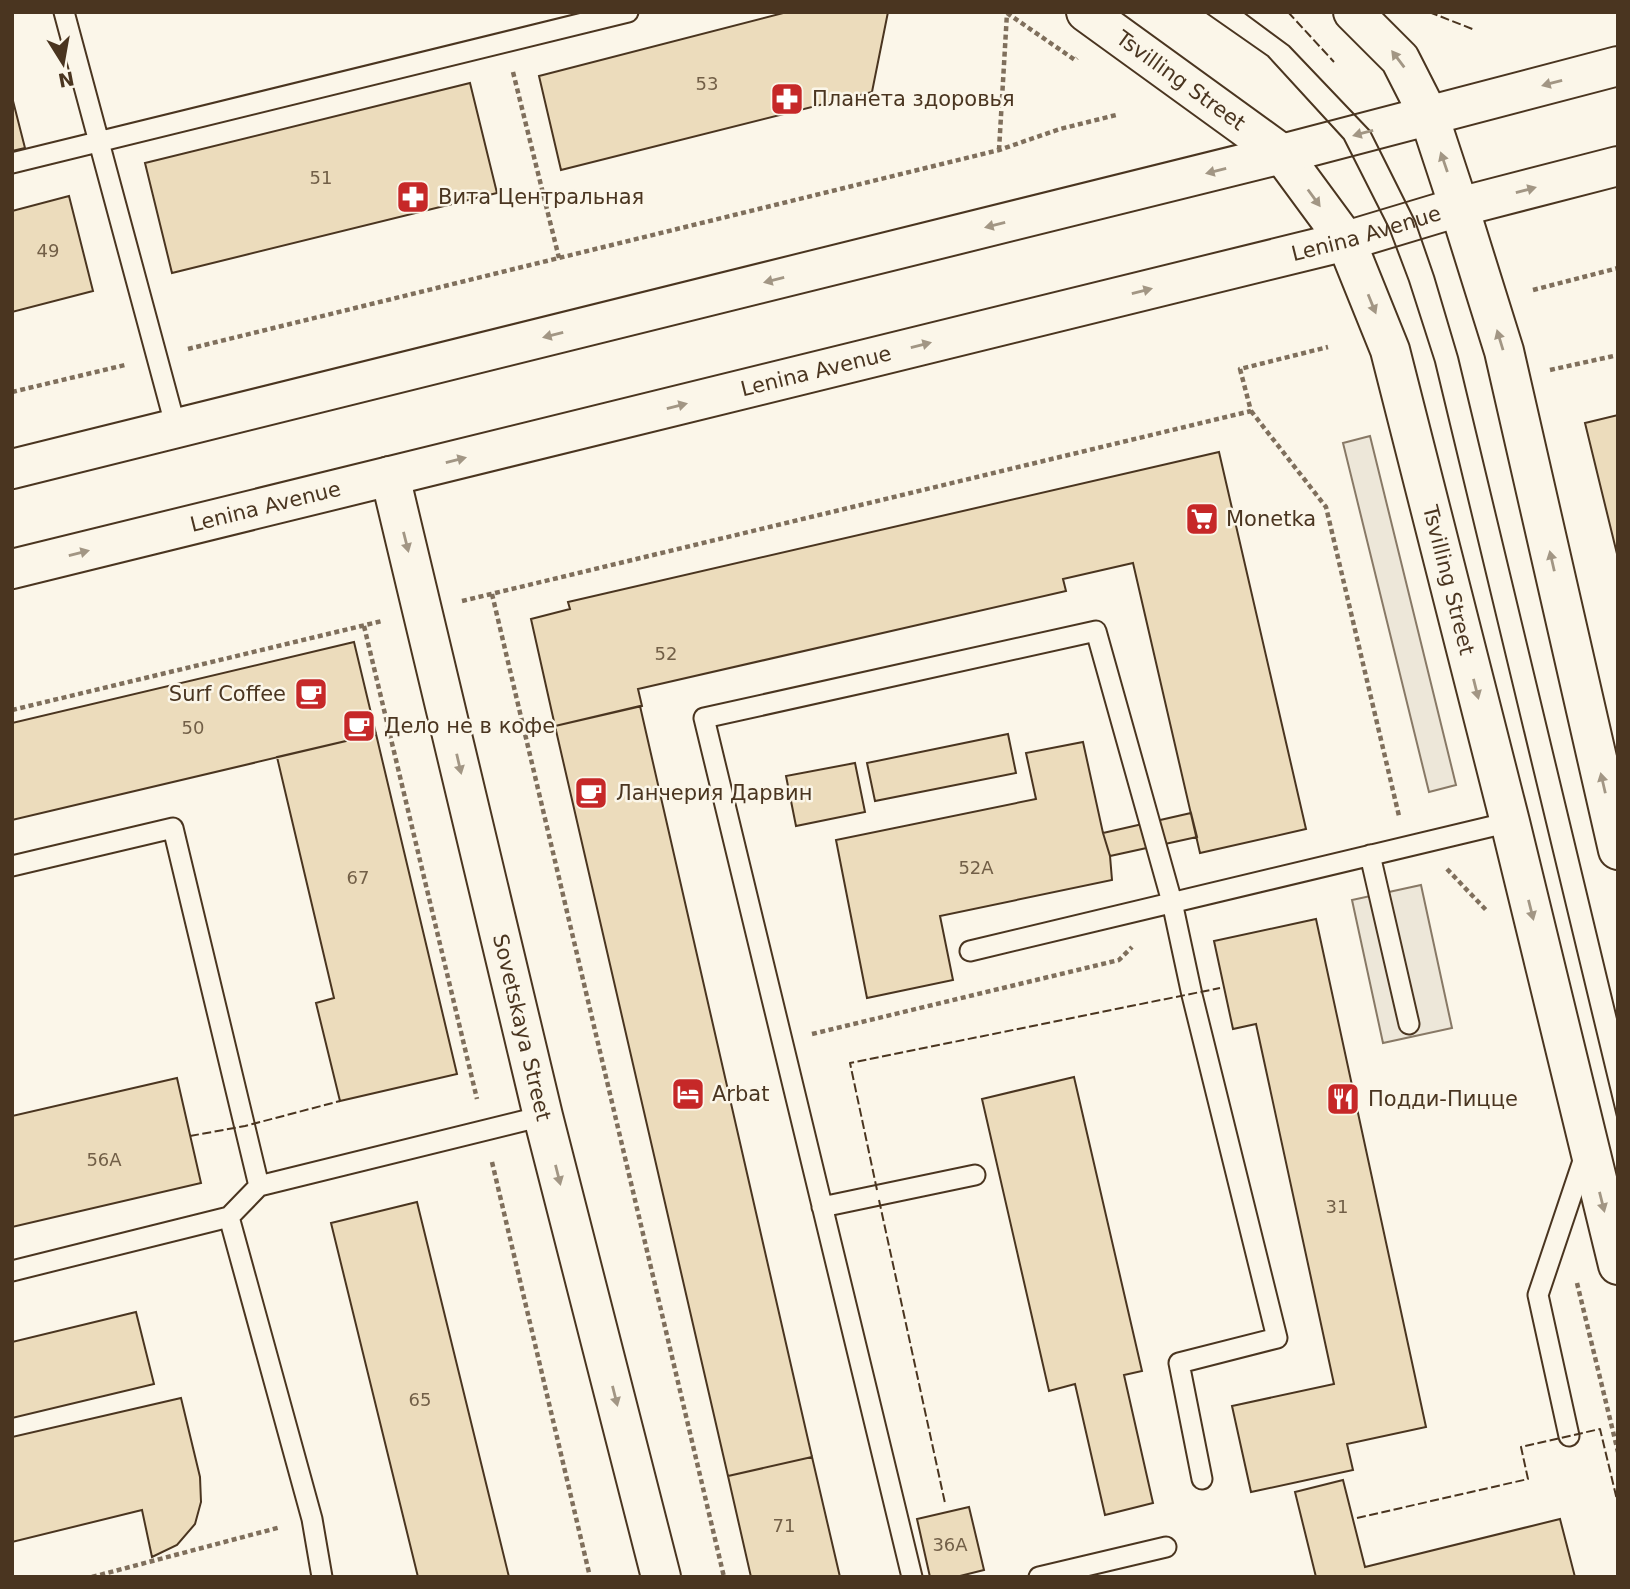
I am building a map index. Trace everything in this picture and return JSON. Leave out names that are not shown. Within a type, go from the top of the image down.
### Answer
[{"type":"main road","name":"Tsvilling Street","points":[[1086,12],[1282,154],[1346,241],[1390,350],[1510,822],[1618,1265]]},
{"type":"main road","points":[[1353,12],[1400,59],[1429,116],[1460,207],[1504,351],[1618,850]]},
{"type":"main road","points":[[12,469],[1282,154],[1618,66]]},
{"type":"main road","name":"Lenina Avenue","points":[[12,569],[1346,241],[1460,207],[1618,166]]},
{"type":"main road","name":"Sovetskaya Street","points":[[390,476],[543,1116],[662,1577]]},
{"type":"lane","points":[[64,12],[176,428]]},
{"type":"lane","points":[[12,163],[628,12]]},
{"type":"lane","points":[[912,1577],[704,718],[1096,631],[1172,902],[1192,995],[1277,1338],[1179,1363],[1202,1479]]},
{"type":"lane","points":[[970,951],[1510,822]]},
{"type":"lane","points":[[12,866],[173,828],[259,1186]]},
{"type":"lane","points":[[1370,855],[1409,1024]]},
{"type":"lane","points":[[12,1271],[229,1217],[259,1186],[543,1116]]},
{"type":"lane","points":[[1569,1436],[1538,1295],[1588,1144]]},
{"type":"lane","points":[[822,1207],[975,1175]]},
{"type":"lane","points":[[229,1217],[312,1519],[322,1577]]},
{"type":"lane","points":[[1039,1577],[1166,1548]]},
{"type":"path","points":[[999,150],[1006,12]]},
{"type":"path","points":[[506,43],[559,258]]},
{"type":"path","points":[[12,392],[999,150],[1060,129],[1116,115]]},
{"type":"path","points":[[1533,290],[1618,268]]},
{"type":"path","points":[[1328,347],[1240,369],[1251,411],[1326,507],[1399,816],[1489,912]]},
{"type":"path","points":[[1548,371],[1618,355]]},
{"type":"path","points":[[12,710],[1251,411]]},
{"type":"path","points":[[492,594],[724,1577]]},
{"type":"path","points":[[782,1042],[1119,960],[1172,902]]},
{"type":"path","points":[[1563,1222],[1618,1452]]},
{"type":"path","points":[[92,1577],[312,1519]]},
{"type":"shaded area","points":[[1370,436],[1456,785],[1429,792],[1343,443]]},
{"type":"shaded area","points":[[1421,885],[1452,1028],[1383,1043],[1352,900]]},
{"type":"building","points":[[787,12],[888,12],[872,92],[561,170],[539,76]]},
{"type":"building","points":[[470,83],[497,193],[172,273],[145,163]]},
{"type":"building","points":[[12,97],[25,148],[12,151]]},
{"type":"building","points":[[69,196],[93,291],[12,312],[12,211]]},
{"type":"building","points":[[1618,415],[1618,558],[1585,423]]},
{"type":"building","points":[[1219,452],[1306,829],[1200,853],[1133,563],[1063,579],[1066,591],[638,689],[642,706],[555,726],[531,619],[570,609],[568,602]]},
{"type":"building","points":[[354,642],[376,734],[12,820],[12,723]]},
{"type":"building","points":[[640,706],[812,1457],[728,1476],[555,726]]},
{"type":"building","points":[[376,734],[457,1074],[340,1101],[316,1003],[334,998],[277,757]]},
{"type":"building","points":[[1008,734],[1016,773],[875,801],[867,763]]},
{"type":"building","points":[[1083,742],[1110,856],[1112,880],[940,916],[953,980],[867,998],[836,840],[1036,799],[1026,753]]},
{"type":"building","points":[[855,763],[865,812],[796,826],[786,776]]},
{"type":"building","points":[[1191,813],[1197,837],[1110,856],[1103,833]]},
{"type":"building","points":[[1316,919],[1426,1427],[1347,1444],[1353,1470],[1251,1492],[1232,1406],[1334,1384],[1256,1024],[1233,1029],[1214,941]]},
{"type":"building","points":[[1074,1077],[1142,1371],[1124,1375],[1153,1503],[1105,1515],[1075,1384],[1049,1391],[982,1099]]},
{"type":"building","points":[[177,1078],[201,1183],[12,1227],[12,1116]]},
{"type":"building","points":[[417,1202],[509,1577],[418,1577],[331,1223]]},
{"type":"building","points":[[136,1312],[154,1384],[12,1418],[12,1342]]},
{"type":"building","points":[[181,1398],[200,1477],[201,1502],[195,1524],[177,1545],[152,1557],[142,1510],[12,1542],[12,1437]]},
{"type":"building","points":[[812,1457],[840,1577],[751,1577],[728,1476]]},
{"type":"building","points":[[1343,1480],[1365,1567],[1560,1519],[1575,1577],[1316,1577],[1295,1492]]},
{"type":"building","points":[[969,1507],[984,1570],[956,1577],[930,1577],[917,1519]]},
{"type":"tram line","points":[[1205,12],[1268,56],[1344,139],[1389,228],[1409,281],[1435,362],[1618,1121]]},
{"type":"tram line","points":[[1243,12],[1289,46],[1370,131],[1415,221],[1458,357],[1618,1023]]},
{"type":"fence","points":[[1288,12],[1334,62]]},
{"type":"fence","points":[[1429,12],[1475,30]]},
{"type":"fence","points":[[877,1190],[850,1063],[1220,988]]},
{"type":"fence","points":[[190,1136],[245,1126],[340,1101]]},
{"type":"fence","points":[[879,1200],[945,1503]]},
{"type":"fence","points":[[1357,1518],[1528,1479],[1521,1447],[1600,1429],[1618,1504]]},
{"type":"place","name":"Планета здоровья","points":[[787,99]]},
{"type":"place","name":"Вита Центральная","points":[[413,197]]},
{"type":"place","name":"Monetka","points":[[1202,519]]},
{"type":"place","name":"Surf Coffee","points":[[311,694]]},
{"type":"place","name":"Дело не в кофе","points":[[359,726]]},
{"type":"place","name":"Ланчерия Дарвин","points":[[591,793]]},
{"type":"place","name":"Arbat","points":[[688,1094]]},
{"type":"place","name":"Подди-Пицце","points":[[1343,1099]]}]
